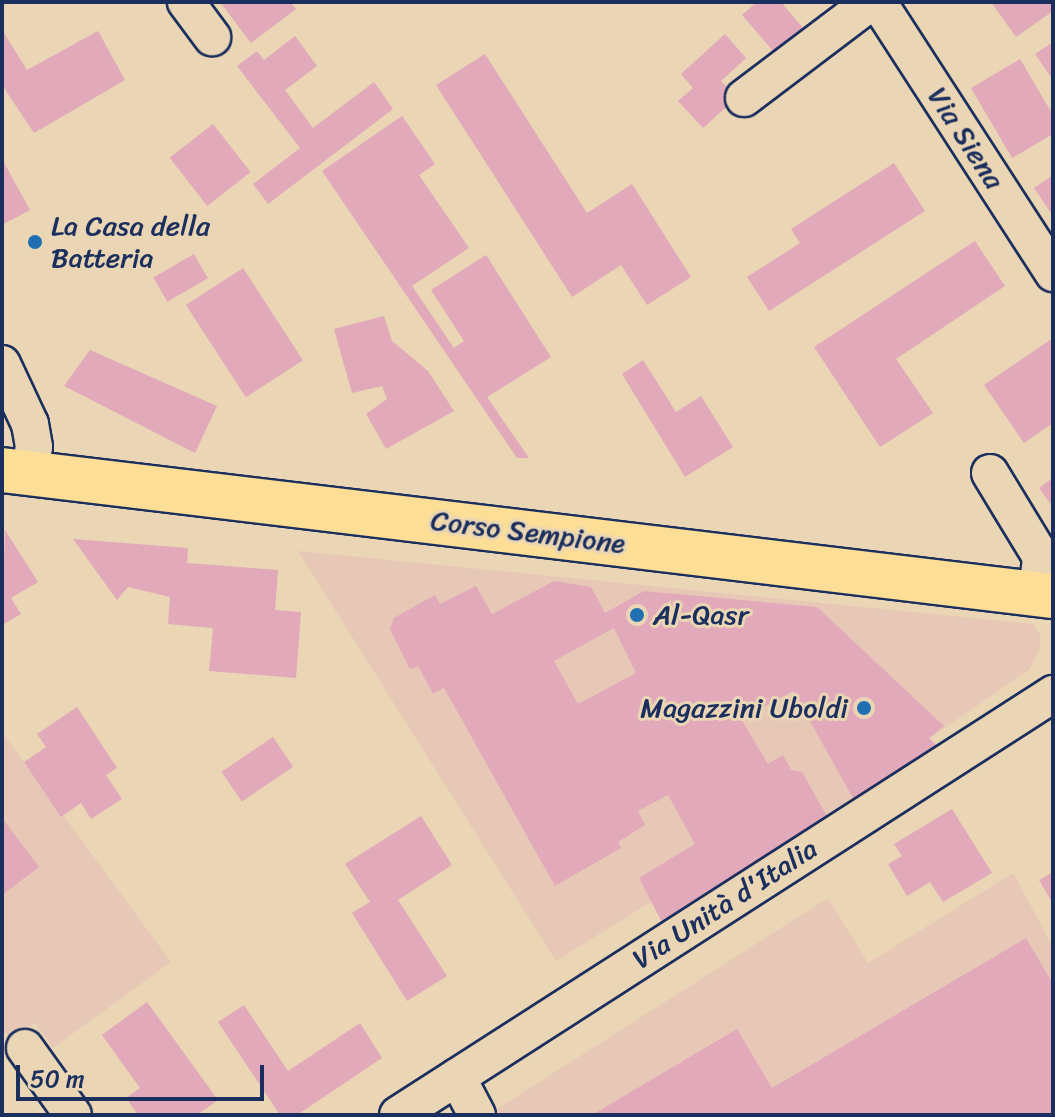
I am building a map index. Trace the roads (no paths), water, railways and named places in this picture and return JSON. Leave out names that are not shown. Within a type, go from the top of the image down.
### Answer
[{"type":"main road","name":"Corso Sempione","points":[[15,472],[1045,595]]},
{"type":"street","points":[[186,2],[212,37]]},
{"type":"street","points":[[744,98],[871,2]]},
{"type":"street","name":"Via Siena","points":[[878,2],[1053,273]]},
{"type":"street","points":[[2,364],[30,424],[34,447],[15,472]]},
{"type":"street","points":[[990,473],[1041,557],[1045,595]]},
{"type":"street","name":"Via Unità d'Italia","points":[[398,1115],[1053,694]]},
{"type":"street","points":[[25,1048],[73,1115]]},
{"type":"street","points":[[457,1077],[477,1115]]},
{"type":"place","name":"La Casa della Batteria","points":[[35,242]]},
{"type":"place","name":"Al-Qasr","points":[[637,615]]},
{"type":"place","name":"Magazzini Uboldi","points":[[864,708]]}]
